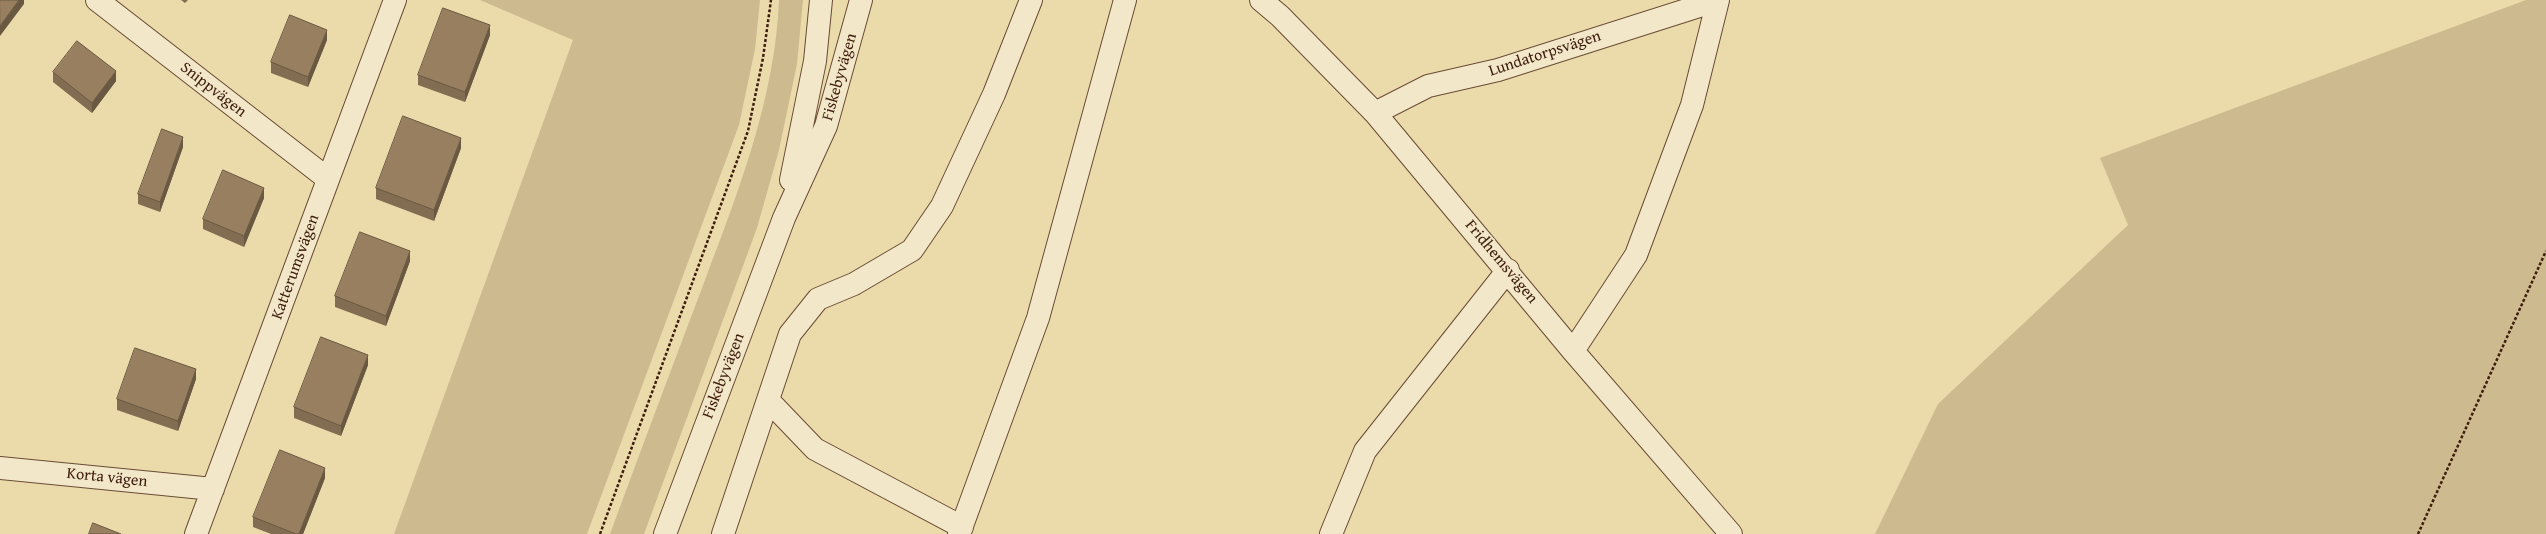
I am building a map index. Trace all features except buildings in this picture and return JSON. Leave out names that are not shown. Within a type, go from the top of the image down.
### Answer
[{"type":"street","name":"Snippvägen","points":[[97,0],[328,179]]},
{"type":"street","name":"Katterumsvägen","points":[[196,534],[395,0]]},
{"type":"street","name":"Fiskebyvägen","points":[[784,218],[815,61],[821,0]]},
{"type":"street","name":"Fiskebyvägen","points":[[665,534],[784,218],[826,126],[860,0]]},
{"type":"street","points":[[723,534],[790,334],[818,299],[854,284],[912,250],[942,206],[994,94],[1031,0]]},
{"type":"street","points":[[768,400],[815,449],[960,531],[1038,318],[1125,0]]},
{"type":"street","name":"Fridhemsvägen","points":[[1261,0],[1280,16],[1375,113],[1508,270],[1573,350],[1731,534]]},
{"type":"street","points":[[1573,350],[1636,256],[1692,105],[1718,0]]},
{"type":"street","name":"Lundatorpsvägen","points":[[1375,113],[1428,86],[1498,70],[1648,21],[1718,0]]},
{"type":"street","points":[[1331,534],[1365,451],[1508,270]]},
{"type":"street","name":"Korta vägen","points":[[0,468],[213,489]]},
{"type":"path","points":[[600,534],[748,131],[764,58],[771,0]]},
{"type":"path","points":[[2418,534],[2546,251]]},
{"type":"shaded area","points":[[480,0],[760,0],[755,49],[739,125],[587,534],[394,534],[573,40]]},
{"type":"shaded area","points":[[779,0],[803,0],[797,64],[779,150],[757,228],[644,534],[610,534],[741,182],[762,111],[770,74],[776,37]]},
{"type":"shaded area","points":[[2526,0],[2546,0],[2546,534],[1875,534],[1938,404],[2128,225],[2100,158]]}]
